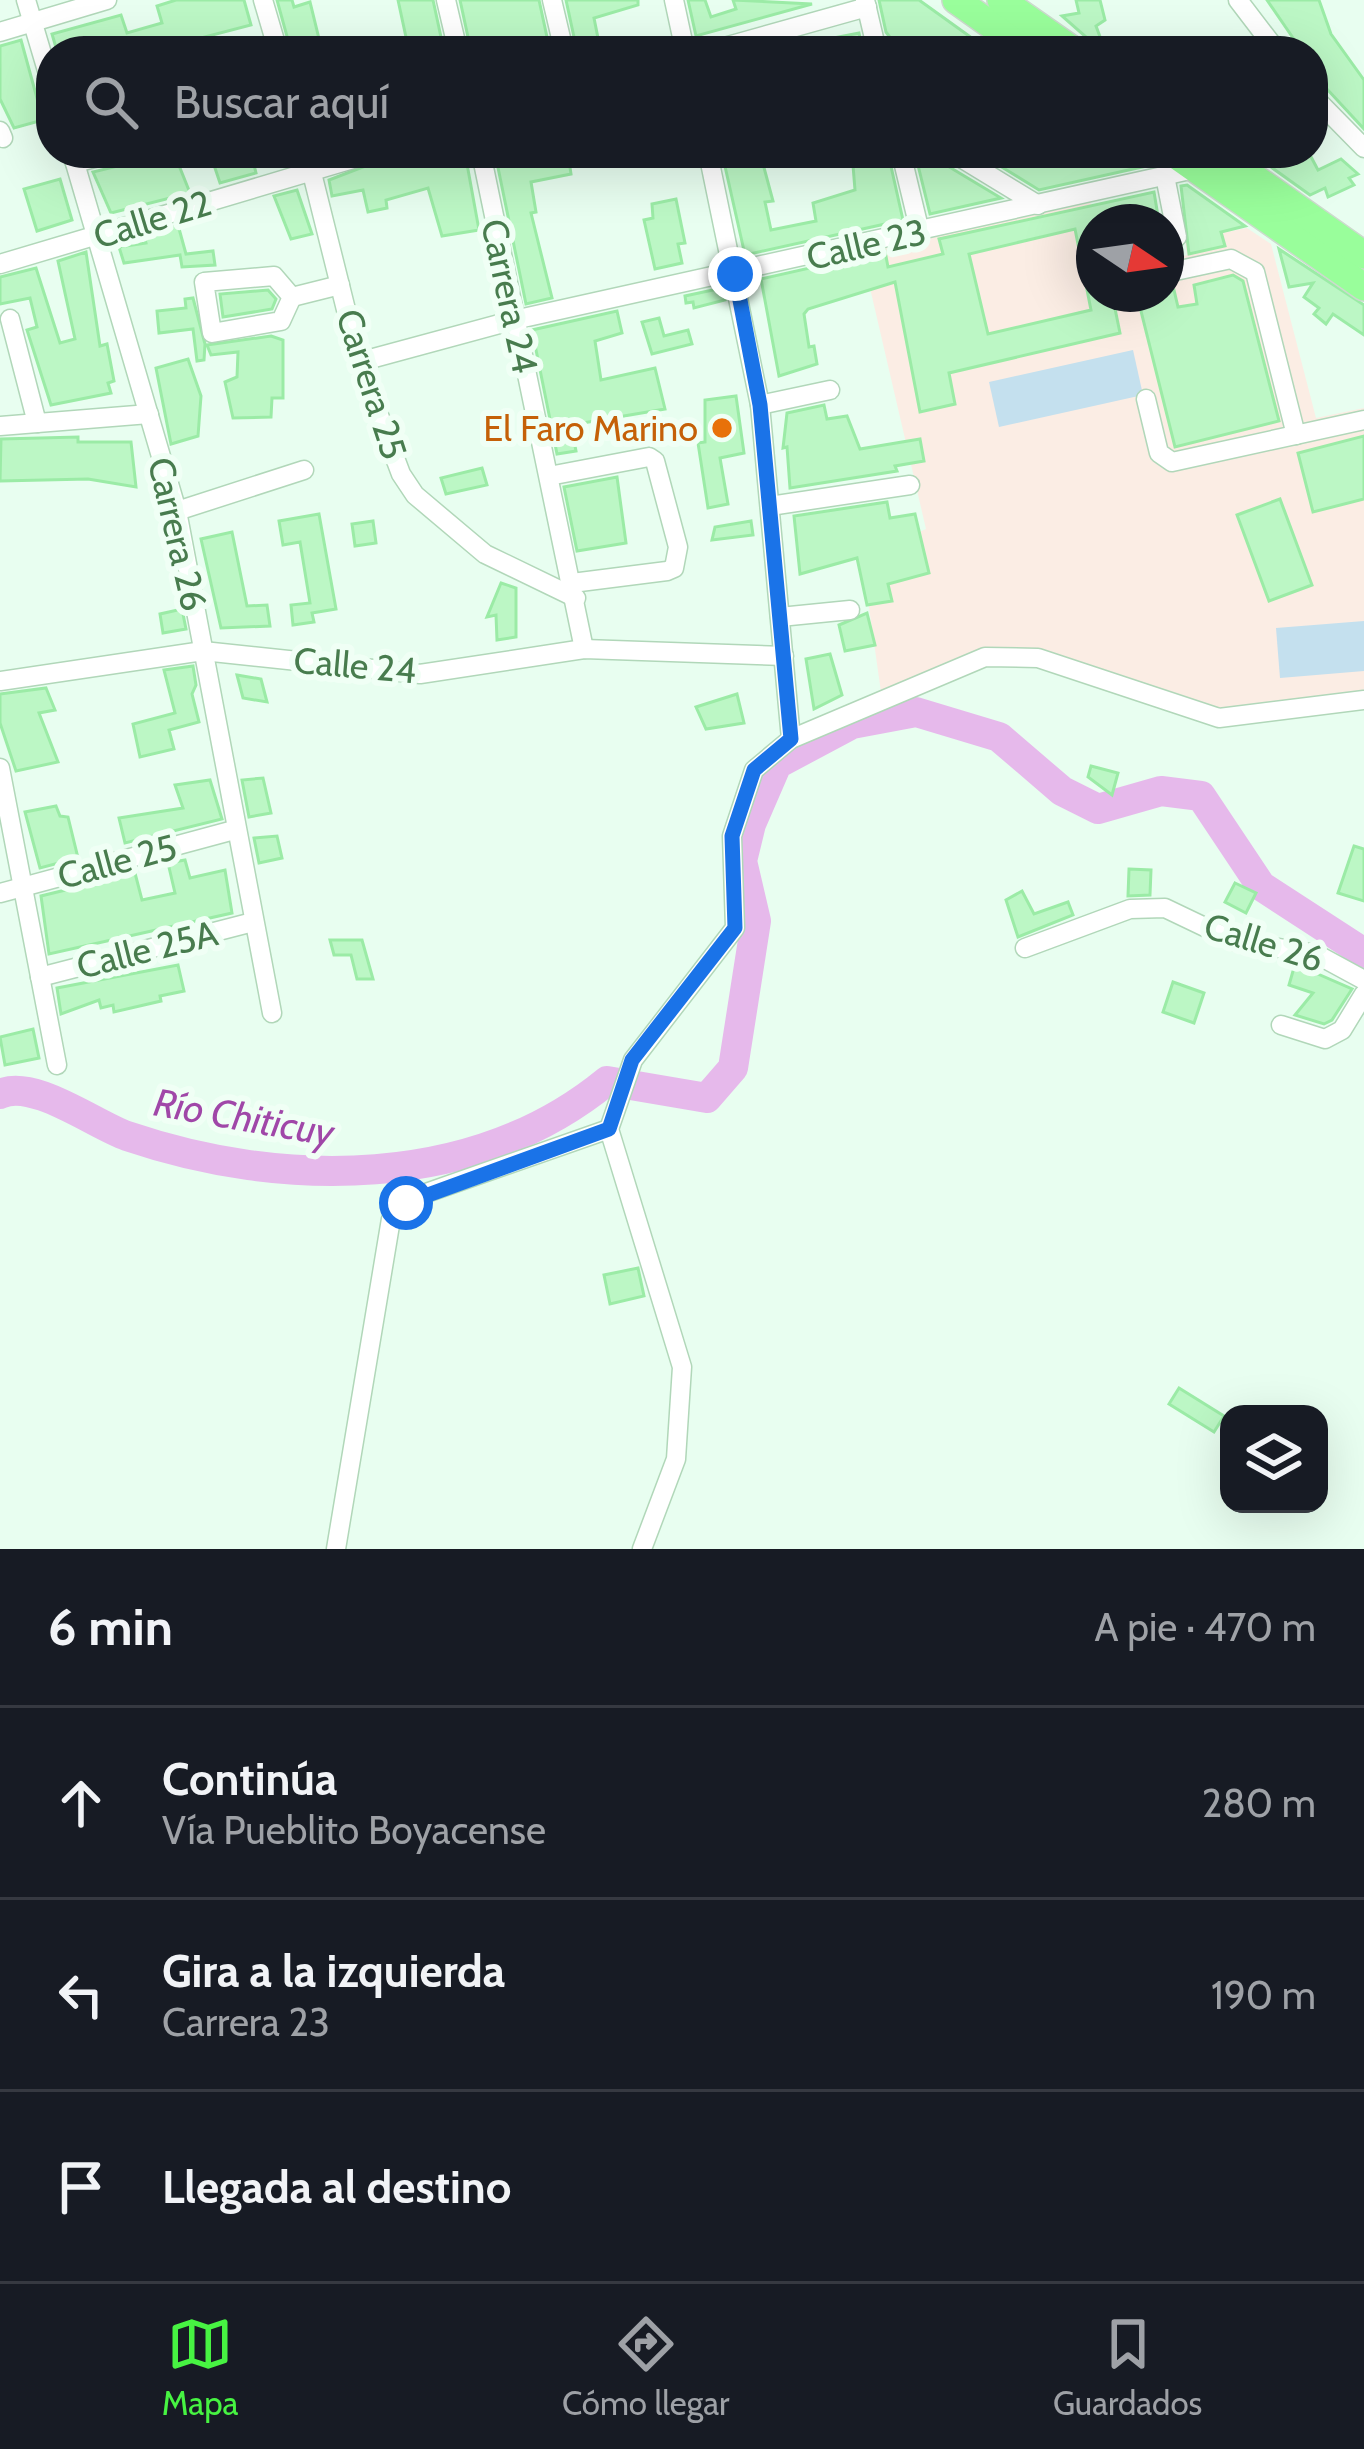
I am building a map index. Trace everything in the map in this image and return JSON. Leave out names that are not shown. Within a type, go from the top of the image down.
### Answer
[{"type":"highway","points":[[956,0],[1007,36]]},
{"type":"highway","points":[[1001,0],[1053,36]]},
{"type":"highway","points":[[1204,168],[1364,287]]},
{"type":"highway","points":[[1206,168],[1364,255]]},
{"type":"street","points":[[26,0],[36,36]]},
{"type":"street","points":[[0,32],[106,0]]},
{"type":"street","points":[[263,0],[274,36]]},
{"type":"street","points":[[446,0],[454,36]]},
{"type":"street","points":[[552,0],[560,36]]},
{"type":"street","points":[[674,0],[682,36]]},
{"type":"street","points":[[1238,0],[1266,36]]},
{"type":"street","points":[[760,36],[866,4],[873,36]]},
{"type":"street","points":[[1328,111],[1364,148]]},
{"type":"street","name":"Carrera 26","points":[[76,168],[177,511],[272,1013]]},
{"type":"street","name":"Calle 22","points":[[0,264],[97,236],[293,168]]},
{"type":"street","name":"Carrera 25","points":[[311,168],[358,362],[401,474],[415,495],[485,554],[574,590]]},
{"type":"street","name":"Carrera 24","points":[[484,168],[584,649]]},
{"type":"street","points":[[711,168],[760,405],[791,739]]},
{"type":"street","points":[[905,168],[920,232]]},
{"type":"street","points":[[977,168],[1037,205]]},
{"type":"street","name":"Calle 23","points":[[358,362],[514,320],[920,232],[1178,168]]},
{"type":"street","points":[[1184,211],[1196,168]]},
{"type":"street","points":[[1184,269],[1231,259],[1255,272],[1296,435]]},
{"type":"street","points":[[274,276],[292,297],[288,313],[277,323],[212,333],[204,283],[274,276]]},
{"type":"street","points":[[292,297],[340,285]]},
{"type":"street","points":[[10,319],[37,423]]},
{"type":"street","points":[[760,405],[830,390]]},
{"type":"street","points":[[1146,399],[1159,452],[1167,461],[1364,420]]},
{"type":"street","points":[[0,426],[149,414]]},
{"type":"street","points":[[549,476],[649,457],[655,461],[678,547],[674,568],[667,571],[574,590]]},
{"type":"street","points":[[177,511],[304,470]]},
{"type":"street","points":[[770,506],[910,485]]},
{"type":"street","points":[[780,617],[850,610]]},
{"type":"street","name":"Calle 24","points":[[0,681],[203,651],[421,674],[584,649],[784,656]]},
{"type":"street","points":[[641,1549],[676,1459],[682,1366],[609,1129],[632,1060],[735,928],[732,836],[754,770],[791,739],[985,657],[1038,658],[1220,718],[1364,700]]},
{"type":"street","points":[[0,767],[57,1065]]},
{"type":"street","name":"Calle 25","points":[[0,893],[234,830]]},
{"type":"street","name":"Calle 26","points":[[1025,948],[1130,909],[1165,908],[1234,941],[1316,953],[1364,980]]},
{"type":"street","name":"Calle 25A","points":[[40,976],[253,922]]},
{"type":"street","points":[[1281,1025],[1325,1039],[1342,1030],[1364,994]]},
{"type":"street","points":[[336,1549],[391,1219],[429,1192],[609,1129]]},
{"type":"shaded area","points":[[1087,193],[1091,204],[1076,204],[1076,312],[1184,312],[1185,240],[1247,228],[1271,244],[1316,418],[1364,408],[1364,700],[1225,718],[1031,659],[978,658],[882,699],[862,558],[926,529],[860,245]]},
{"type":"shaded area","points":[[1133,350],[1143,395],[999,427],[989,382]]},
{"type":"shaded area","points":[[1364,621],[1364,671],[1280,678],[1276,628]]},
{"type":"building","points":[[176,0],[244,0],[251,25],[209,36],[52,34],[121,15],[127,33],[162,23],[157,6]]},
{"type":"building","points":[[277,0],[292,0],[294,7],[310,2],[318,36],[287,36]]},
{"type":"building","points":[[398,0],[433,0],[441,36],[406,36]]},
{"type":"building","points":[[460,0],[539,0],[547,36],[468,36]]},
{"type":"building","points":[[566,0],[638,0],[638,5],[594,18],[598,36],[574,36]]},
{"type":"building","points":[[688,0],[705,0],[711,17],[736,9],[733,0],[812,4],[696,36]]},
{"type":"building","points":[[879,0],[919,0],[969,36],[889,36]]},
{"type":"building","points":[[1076,0],[1100,0],[1105,20],[1096,26],[1100,36],[1085,36],[1062,16],[1079,13]]},
{"type":"building","points":[[1267,0],[1319,0],[1331,34],[1364,80],[1364,129],[1328,90],[1328,36],[1292,36]]},
{"type":"building","points":[[21,40],[36,95],[36,122],[14,128],[0,99],[0,46]]},
{"type":"building","points":[[1341,159],[1358,174],[1349,178],[1354,185],[1328,197],[1325,188],[1310,195],[1272,168],[1318,170]]},
{"type":"building","points":[[180,168],[190,193],[111,213],[93,172]]},
{"type":"building","points":[[215,168],[255,168],[256,173],[220,183]]},
{"type":"building","points":[[360,168],[468,168],[479,230],[442,236],[428,188],[386,200],[387,208],[368,212],[363,190],[332,196],[329,180]]},
{"type":"building","points":[[498,168],[570,168],[571,174],[531,182],[536,212],[531,213],[552,298],[526,304]]},
{"type":"building","points":[[725,168],[764,168],[773,201],[765,202],[771,230],[816,221],[813,203],[855,190],[853,168],[891,168],[903,220],[745,255]]},
{"type":"building","points":[[919,168],[951,168],[1001,198],[930,214]]},
{"type":"building","points":[[1003,168],[1138,168],[1039,190]]},
{"type":"building","points":[[60,179],[72,220],[37,231],[24,189]]},
{"type":"building","points":[[1187,185],[1245,226],[1221,232],[1225,246],[1189,254],[1181,186]]},
{"type":"building","points":[[297,190],[312,234],[291,239],[274,196]]},
{"type":"building","points":[[1154,192],[1156,204],[1099,204]]},
{"type":"building","points":[[676,199],[685,243],[678,244],[682,263],[655,269],[644,220],[653,218],[652,204]]},
{"type":"building","points":[[1076,209],[1076,234],[1075,229],[969,254],[988,334],[1082,312],[1116,312],[1120,333],[949,373],[955,404],[920,412],[895,282],[808,309],[804,314],[809,347],[814,346],[817,364],[779,376],[761,279],[885,251],[888,267],[943,254],[939,239]]},
{"type":"building","points":[[178,225],[186,254],[213,251],[215,265],[182,267],[180,255],[124,263],[119,247],[146,243],[144,235]]},
{"type":"building","points":[[1279,249],[1364,305],[1364,335],[1333,314],[1326,324],[1314,314],[1319,308],[1304,297],[1313,283],[1289,287]]},
{"type":"building","points":[[86,252],[100,346],[107,344],[114,381],[108,383],[111,393],[51,405],[27,330],[37,327],[30,298],[0,304],[0,277],[36,268],[60,343],[75,339],[58,261]]},
{"type":"building","points":[[1233,275],[1243,281],[1279,421],[1175,447],[1141,312],[1184,312],[1184,306],[1197,304],[1194,285]]},
{"type":"building","points":[[722,288],[725,300],[694,308],[693,302],[686,303],[685,296]]},
{"type":"building","points":[[268,290],[276,299],[272,309],[223,317],[220,294]]},
{"type":"building","points":[[193,298],[205,344],[204,360],[197,361],[193,329],[159,333],[157,311],[186,308],[185,299]]},
{"type":"building","points":[[617,311],[622,333],[595,341],[601,380],[655,368],[665,409],[571,425],[576,451],[557,454],[532,330]]},
{"type":"building","points":[[659,318],[664,336],[688,330],[692,344],[652,354],[642,322]]},
{"type":"building","points":[[271,336],[283,340],[283,398],[272,398],[271,417],[233,418],[225,382],[237,377],[238,352],[211,355],[207,345]]},
{"type":"building","points":[[188,359],[201,396],[198,436],[171,444],[156,368]]},
{"type":"building","name":"El Faro Marino","points":[[736,396],[744,453],[720,458],[728,504],[708,508],[698,443],[705,442],[705,400]]},
{"type":"building","points":[[824,405],[827,419],[847,416],[860,449],[920,439],[924,461],[895,466],[897,471],[790,488],[787,447],[783,448],[787,413]]},
{"type":"building","points":[[1364,436],[1364,499],[1313,512],[1298,453]]},
{"type":"building","points":[[78,437],[78,442],[131,442],[136,487],[88,479],[0,481],[1,439]]},
{"type":"building","points":[[482,468],[487,485],[446,494],[441,478]]},
{"type":"building","points":[[617,477],[626,543],[577,551],[564,487]]},
{"type":"building","points":[[1280,499],[1312,585],[1269,601],[1237,515]]},
{"type":"building","points":[[887,502],[890,518],[915,514],[929,573],[888,584],[892,601],[867,605],[857,558],[800,574],[794,516]]},
{"type":"building","points":[[319,514],[336,609],[312,613],[314,622],[293,625],[291,605],[310,603],[300,542],[283,545],[279,521]]},
{"type":"building","points":[[373,521],[376,543],[355,546],[352,524]]},
{"type":"building","points":[[751,521],[753,535],[712,540],[715,527]]},
{"type":"building","points":[[232,532],[247,606],[267,605],[270,626],[221,628],[201,539]]},
{"type":"building","points":[[501,583],[516,588],[516,637],[497,640],[496,615],[487,617]]},
{"type":"building","points":[[182,609],[186,629],[163,633],[160,614]]},
{"type":"building","points":[[867,613],[875,645],[845,651],[839,625]]},
{"type":"building","points":[[830,654],[842,695],[814,709],[806,659]]},
{"type":"building","points":[[193,666],[196,685],[192,694],[199,722],[169,730],[174,749],[140,757],[133,724],[175,713],[164,670]]},
{"type":"building","points":[[237,675],[261,679],[267,702],[243,698]]},
{"type":"building","points":[[46,688],[55,710],[39,713],[58,762],[16,771],[0,723],[0,694]]},
{"type":"building","points":[[737,694],[744,723],[706,729],[696,707]]},
{"type":"building","points":[[1091,766],[1118,773],[1112,795],[1088,777]]},
{"type":"building","points":[[263,778],[271,813],[249,817],[242,780]]},
{"type":"building","points":[[210,780],[222,819],[125,843],[119,818],[183,808],[175,785]]},
{"type":"building","points":[[56,806],[60,816],[68,817],[78,858],[40,868],[25,812]]},
{"type":"building","points":[[277,836],[282,858],[259,863],[254,838]]},
{"type":"building","points":[[1354,846],[1364,849],[1364,901],[1338,893]]},
{"type":"building","points":[[185,860],[190,878],[225,870],[232,913],[49,954],[41,896],[135,873],[142,900],[175,893],[168,863]]},
{"type":"building","points":[[1129,869],[1151,870],[1150,895],[1128,896]]},
{"type":"building","points":[[1235,883],[1256,893],[1246,913],[1225,902]]},
{"type":"building","points":[[1022,891],[1034,914],[1068,902],[1073,915],[1018,937],[1006,900]]},
{"type":"building","points":[[330,940],[362,940],[373,979],[357,979],[351,955],[334,955]]},
{"type":"building","points":[[1295,964],[1352,989],[1332,1020],[1324,1024],[1295,1015],[1313,993],[1289,985]]},
{"type":"building","points":[[178,965],[184,991],[160,996],[161,1001],[114,1012],[113,1005],[101,1008],[99,1000],[61,1014],[57,988]]},
{"type":"building","points":[[1173,982],[1204,993],[1194,1023],[1163,1012]]},
{"type":"building","points":[[33,1029],[39,1058],[5,1065],[0,1037]]},
{"type":"building","points":[[638,1268],[644,1296],[610,1304],[604,1275]]},
{"type":"building","points":[[1179,1388],[1220,1414],[1220,1422],[1214,1432],[1169,1404]]},
{"type":"waterway","name":"Río Chiticuy","points":[[0,1094],[14,1091],[46,1097],[127,1136],[187,1153],[312,1171],[438,1160],[498,1143],[555,1117],[607,1081],[707,1098],[733,1068],[756,921],[742,861],[751,824],[777,764],[852,724],[916,712],[999,737],[1062,791],[1098,809],[1161,791],[1201,796],[1261,886],[1364,953]]},
{"type":"place","name":"El Faro Marino","points":[[722,428]]},
{"type":"route","points":[[406,1203],[609,1129],[632,1060],[735,928],[732,836],[754,770],[791,739],[760,405],[735,274]]}]
